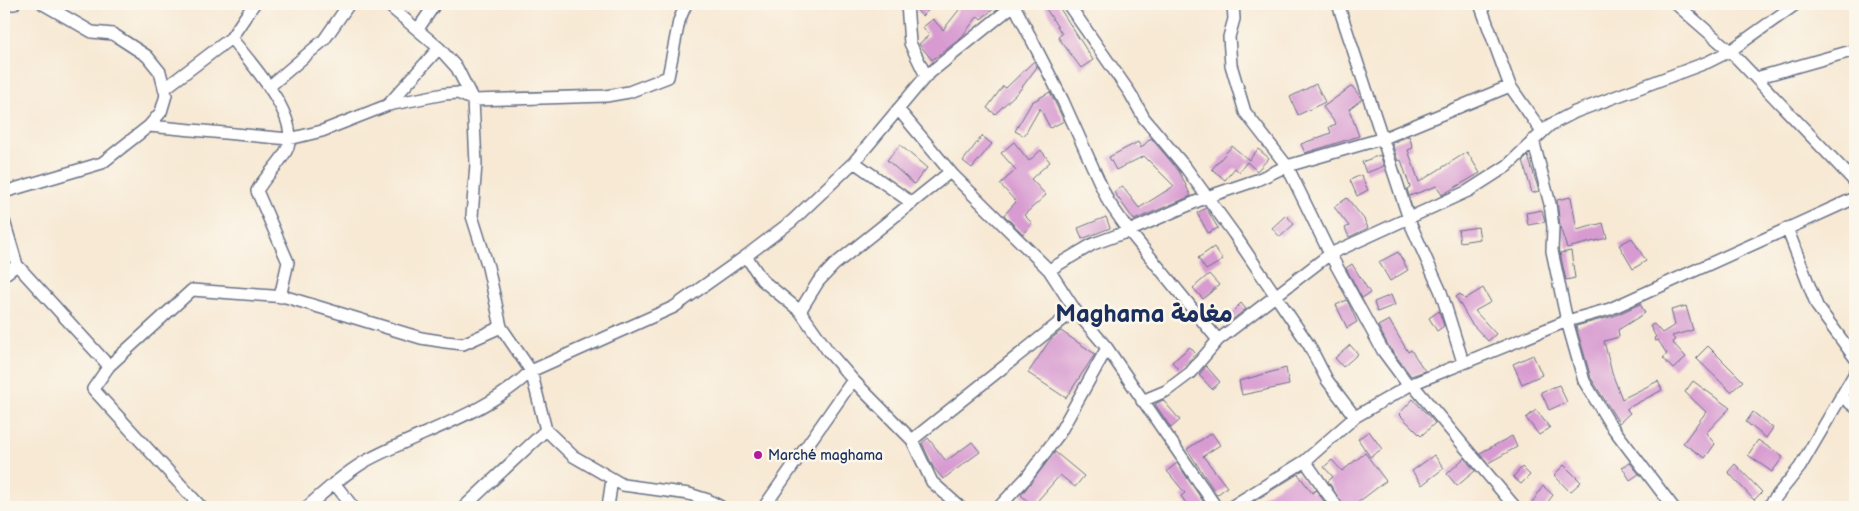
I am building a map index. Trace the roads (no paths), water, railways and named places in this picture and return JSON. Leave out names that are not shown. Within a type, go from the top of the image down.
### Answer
[{"type":"street","points":[[4,4],[14,4]]},
{"type":"street","points":[[4,192],[102,163],[149,126],[161,112],[166,95],[160,72],[147,56],[113,34],[92,32],[43,4]]},
{"type":"street","points":[[164,89],[231,38],[254,4]]},
{"type":"street","points":[[270,86],[324,40],[349,4]]},
{"type":"street","points":[[387,4],[439,48],[457,68],[473,100],[476,164],[472,216],[488,267],[501,327],[532,370],[546,430],[573,456],[622,485],[689,494],[708,500],[721,507]]},
{"type":"street","points":[[418,29],[435,4]]},
{"type":"street","points":[[149,126],[289,139],[322,131],[388,105],[444,94],[458,93],[473,100],[606,96],[629,92],[668,77],[679,21],[686,4]]},
{"type":"street","points":[[906,4],[910,43],[926,76]]},
{"type":"street","points":[[307,507],[334,483],[365,462],[460,419],[514,387],[532,370],[674,307],[746,256],[792,221],[854,162],[926,76],[1014,4],[1063,101],[1108,201],[1218,340]]},
{"type":"street","points":[[1068,4],[1130,93],[1144,118],[1176,155],[1207,197],[1309,346],[1327,380],[1355,417]]},
{"type":"street","points":[[1233,4],[1234,19],[1229,37],[1231,65],[1246,112],[1287,166],[1330,254],[1383,351],[1515,507]]},
{"type":"street","points":[[1338,4],[1409,218],[1441,292],[1463,362]]},
{"type":"street","points":[[1480,4],[1510,86],[1542,132]]},
{"type":"street","points":[[1676,4],[1730,51],[1855,182]]},
{"type":"street","points":[[1142,401],[1166,391],[1190,373],[1218,340],[1330,254],[1490,178],[1507,166],[1542,132],[1575,112],[1699,66],[1730,51],[1796,4]]},
{"type":"street","points":[[231,38],[270,86],[289,128],[288,145],[278,165],[263,179],[257,190],[288,262],[280,297]]},
{"type":"street","points":[[388,105],[439,48]]},
{"type":"street","points":[[1756,78],[1855,50]]},
{"type":"street","points":[[1049,270],[1093,244],[1130,231],[1207,197],[1256,180],[1287,166],[1384,138],[1510,86]]},
{"type":"street","points":[[898,109],[950,172],[1049,270],[1075,310],[1107,348],[1216,507]]},
{"type":"street","points":[[1533,140],[1550,204],[1553,227],[1552,251],[1567,321],[1584,381],[1596,404],[1672,507]]},
{"type":"street","points":[[854,162],[912,203]]},
{"type":"street","points":[[800,311],[818,282],[834,265],[950,172]]},
{"type":"street","points":[[1231,507],[1305,461],[1355,417],[1411,385],[1463,362],[1567,321],[1610,309],[1855,198]]},
{"type":"street","points":[[4,221],[17,265],[109,366]]},
{"type":"street","points":[[1787,228],[1817,306],[1855,358]]},
{"type":"street","points":[[746,256],[762,280],[800,311],[828,351],[852,380],[912,440],[932,482],[960,507]]},
{"type":"street","points":[[4,275],[17,265]]},
{"type":"street","points":[[200,507],[94,388],[109,366],[192,290],[280,297],[430,340],[463,344],[501,327]]},
{"type":"street","points":[[912,440],[1075,310]]},
{"type":"street","points":[[999,507],[1027,477],[1059,434],[1107,348]]},
{"type":"street","points":[[1768,507],[1800,467],[1855,373]]},
{"type":"street","points":[[764,507],[852,380]]},
{"type":"street","points":[[1841,396],[1855,407]]},
{"type":"street","points":[[464,507],[546,430]]},
{"type":"street","points":[[1305,461],[1337,507]]},
{"type":"street","points":[[608,507],[612,479]]},
{"type":"street","points":[[334,483],[353,507]]},
{"type":"place","name":"Marché maghama","points":[[758,455]]},
{"type":"district","name":"Maghama مغامة","points":[[1144,314]]}]
